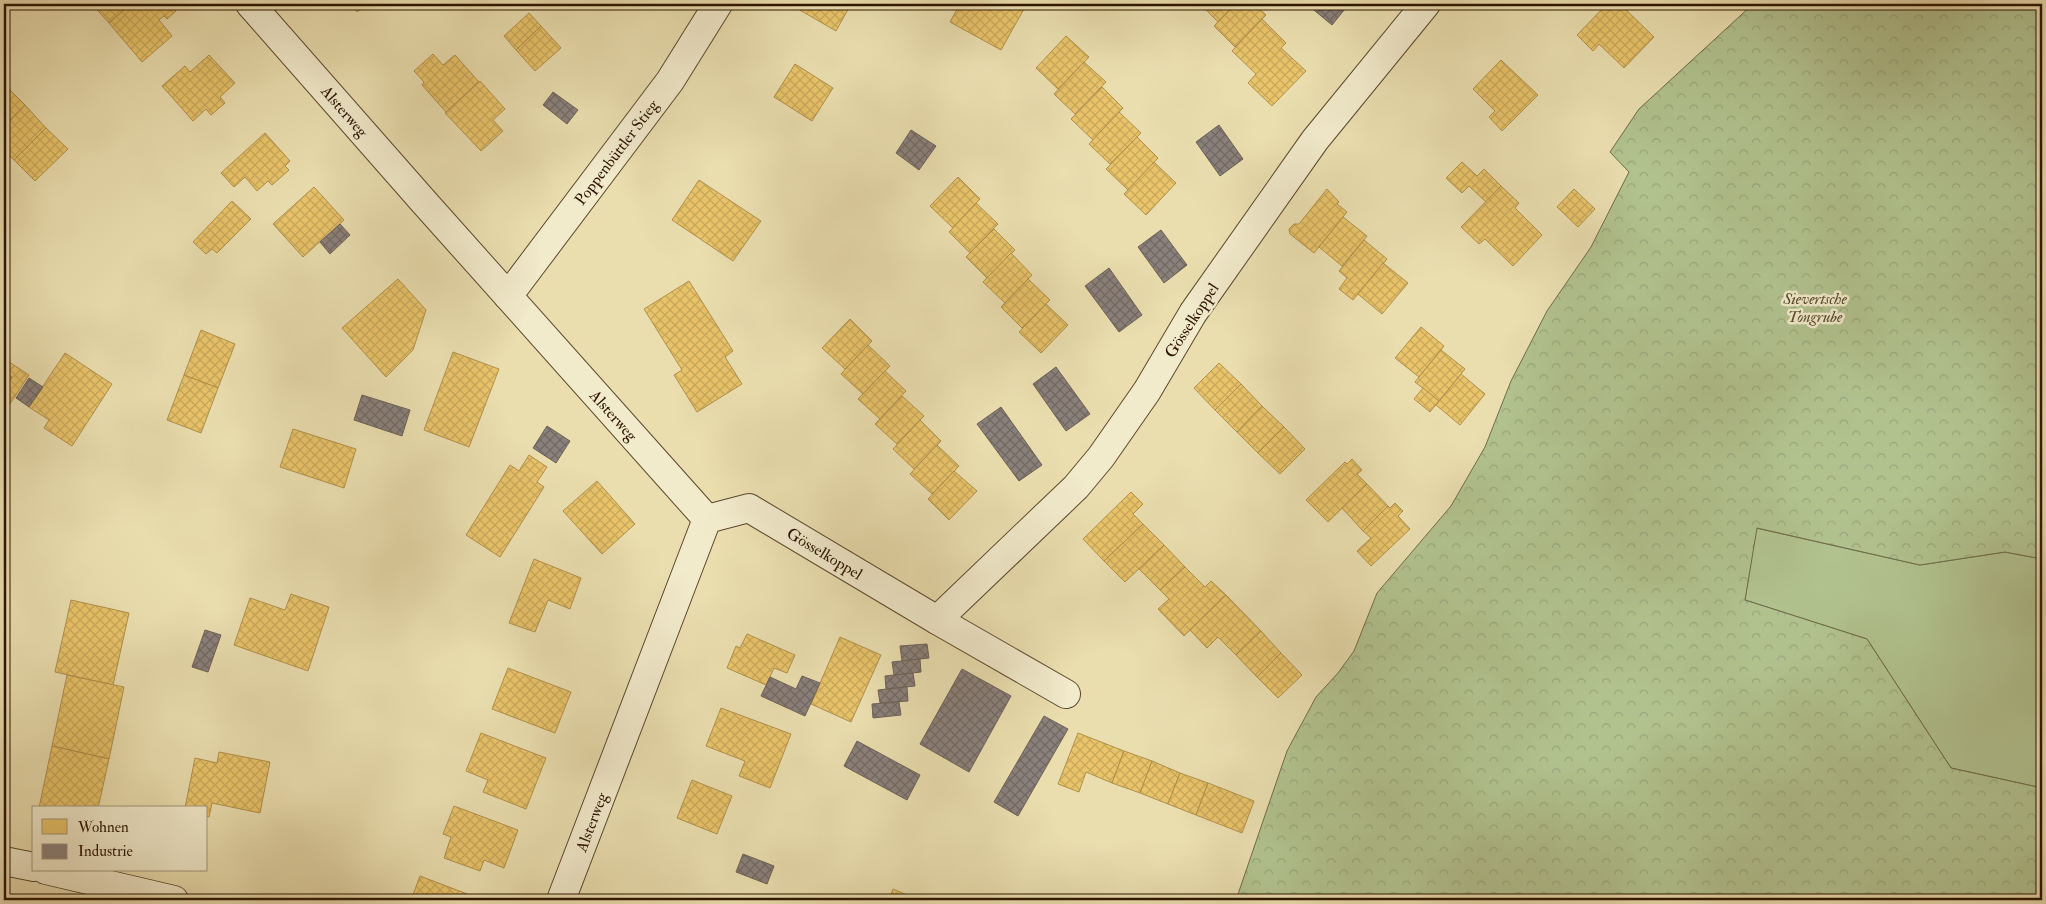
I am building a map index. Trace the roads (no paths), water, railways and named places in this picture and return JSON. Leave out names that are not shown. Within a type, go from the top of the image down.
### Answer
[{"type":"street","name":"Alsterweg","points":[[250,4],[707,519],[561,900]]},
{"type":"street","name":"Poppenbüttler Stieg","points":[[508,296],[670,81],[718,4]]},
{"type":"street","name":"Gösselkoppel","points":[[937,620],[1076,487],[1102,457],[1147,391],[1193,313],[1310,148],[1426,4]]},
{"type":"street","name":"Gösselkoppel","points":[[707,519],[750,508],[937,620],[1066,694]]},
{"type":"street","points":[[4,861],[32,868]]},
{"type":"street","points":[[55,872],[174,900]]},
{"type":"park label","name":"Sievertsche Tongrube","points":[[1815,307]]}]
